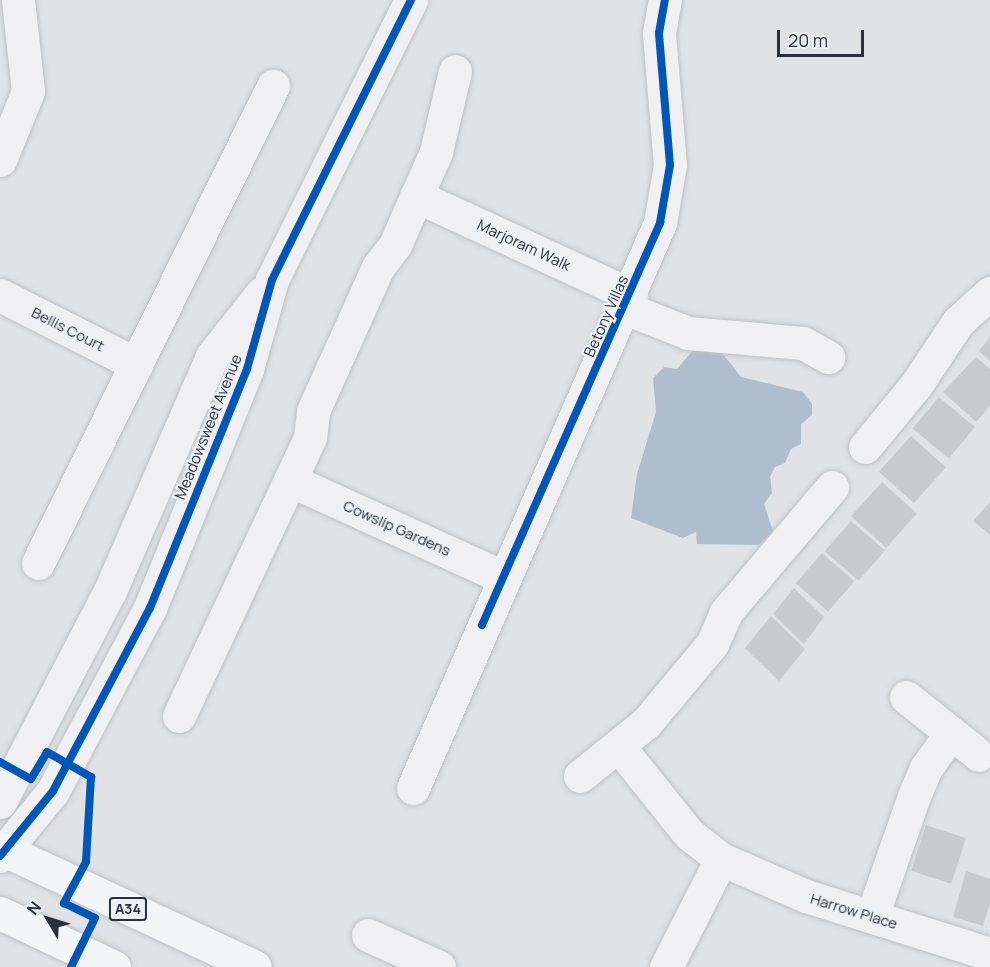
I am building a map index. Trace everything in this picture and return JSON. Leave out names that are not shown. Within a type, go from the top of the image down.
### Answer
[{"type":"highway","name":"A34","points":[[1,848],[255,967]]},
{"type":"highway","points":[[0,913],[114,967]]},
{"type":"street","points":[[0,160],[28,91],[18,0]]},
{"type":"street","name":"Meadowsweet Avenue","points":[[1,848],[53,791],[150,608],[247,369],[272,280],[411,0]]},
{"type":"street","name":"Betony Villas","points":[[413,788],[482,624],[628,302],[660,223],[670,165],[658,33],[665,0]]},
{"type":"street","points":[[179,716],[251,556],[268,530],[310,437],[313,411],[378,267],[395,245],[436,152],[455,71]]},
{"type":"street","points":[[38,563],[273,86]]},
{"type":"street","name":"Marjoram Walk","points":[[416,196],[688,333],[803,343],[828,357]]},
{"type":"street","name":"Meadowsweet Avenue","points":[[0,802],[110,591],[212,356],[272,280]]},
{"type":"street","points":[[865,447],[916,385],[958,322],[990,293]]},
{"type":"street","name":"Bellis Court","points":[[0,295],[136,364]]},
{"type":"street","name":"Cowslip Gardens","points":[[290,480],[503,577]]},
{"type":"street","points":[[580,776],[620,748],[712,644],[726,612],[832,487]]},
{"type":"street","points":[[906,697],[980,755]]},
{"type":"street","points":[[872,916],[926,768],[951,733]]},
{"type":"street","name":"Harrow Place","points":[[620,748],[689,834],[721,859],[806,896],[990,954]]},
{"type":"street","points":[[666,967],[721,859]]},
{"type":"street","points":[[368,935],[439,967]]},
{"type":"water","points":[[695,348],[719,349],[741,377],[803,392],[812,404],[812,415],[801,424],[801,444],[791,449],[785,463],[775,467],[770,477],[772,493],[764,504],[773,531],[759,545],[697,544],[696,532],[683,538],[631,518],[637,474],[656,412],[653,378],[664,367],[677,369]]},
{"type":"building","points":[[990,337],[990,361],[979,351]]},
{"type":"building","points":[[976,357],[990,369],[990,406],[976,422],[943,392]]},
{"type":"building","points":[[939,397],[975,427],[949,459],[913,428]]},
{"type":"building","points":[[911,436],[946,467],[914,503],[879,472]]},
{"type":"building","points":[[882,482],[917,513],[886,548],[851,516]]},
{"type":"building","points":[[990,502],[990,535],[973,521]]},
{"type":"building","points":[[851,521],[885,551],[859,581],[825,551]]},
{"type":"building","points":[[822,553],[854,581],[828,611],[796,583]]},
{"type":"building","points":[[794,588],[824,617],[804,644],[773,614]]},
{"type":"building","points":[[771,616],[805,649],[779,681],[745,648]]},
{"type":"building","points":[[926,825],[966,838],[951,884],[911,871]]},
{"type":"building","points":[[966,871],[990,879],[990,904],[983,926],[953,917]]},
{"type":"cycle path","points":[[0,856],[53,791],[150,608],[247,369],[272,280],[411,0]]},
{"type":"cycle path","points":[[482,625],[660,223],[670,165],[659,33],[665,0]]},
{"type":"cycle path","points":[[0,762],[31,779],[47,752],[91,777],[86,862],[64,903],[95,918],[71,967]]}]
